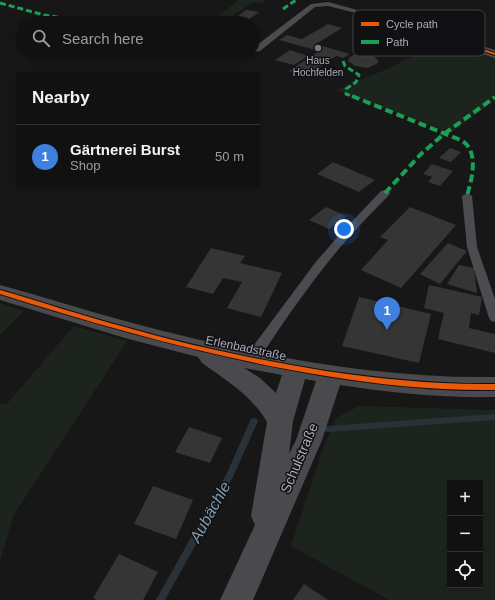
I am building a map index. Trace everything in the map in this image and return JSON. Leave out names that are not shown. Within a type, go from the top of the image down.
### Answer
[{"type":"main road","name":"Erlenbadstraße","points":[[0,292],[71,315],[250,361],[400,384],[466,388],[495,387]]},
{"type":"main road","points":[[197,348],[250,385],[267,400],[280,421]]},
{"type":"main road","name":"Schulstraße","points":[[262,541],[280,421],[296,369]]},
{"type":"main road","name":"Schulstraße","points":[[236,600],[309,440],[331,374]]},
{"type":"street","points":[[485,51],[495,54]]},
{"type":"lane","points":[[260,47],[313,5],[328,4],[353,10]]},
{"type":"lane","points":[[250,361],[276,323],[313,274],[345,236],[385,193]]},
{"type":"lane","points":[[467,196],[472,247],[495,318]]},
{"type":"shaded area","points":[[239,0],[267,0],[261,4],[253,2],[232,16],[217,16]]},
{"type":"shaded area","points":[[485,52],[495,55],[495,100],[451,133],[335,90],[392,67],[412,56],[485,56]]},
{"type":"shaded area","points":[[0,303],[24,311],[0,335]]},
{"type":"shaded area","points":[[74,326],[127,341],[13,516],[0,561],[0,403],[6,405]]},
{"type":"shaded area","points":[[359,406],[495,410],[495,600],[389,600],[291,546],[324,446],[336,418]]},
{"type":"building","points":[[246,10],[259,12],[254,16],[238,16]]},
{"type":"building","name":"Haus Hochfelden","points":[[328,24],[342,28],[316,44],[350,54],[343,58],[336,56],[306,76],[289,71],[319,51],[279,40],[287,35],[302,39]]},
{"type":"building","name":"Haus Hochfelden","points":[[290,50],[308,56],[294,65],[275,60]]},
{"type":"building","points":[[353,55],[373,56],[378,60],[378,63],[368,68],[355,66],[348,61]]},
{"type":"building","points":[[450,148],[461,152],[451,162],[439,158]]},
{"type":"building","points":[[333,162],[375,180],[359,192],[317,174]]},
{"type":"building","points":[[432,164],[453,171],[440,186],[428,182],[432,177],[423,174]]},
{"type":"building","points":[[326,207],[346,216],[329,229],[309,220]]},
{"type":"building","points":[[410,207],[456,225],[401,288],[361,270],[388,240],[380,237]]},
{"type":"building","points":[[448,243],[467,251],[440,284],[420,274]]},
{"type":"building","points":[[211,248],[245,256],[240,263],[282,273],[261,317],[227,308],[242,282],[223,278],[213,294],[186,287]]},
{"type":"building","points":[[459,265],[474,268],[477,293],[447,284]]},
{"type":"building","points":[[429,285],[482,297],[479,315],[471,313],[469,328],[495,334],[495,353],[438,339],[444,313],[424,308]]},
{"type":"building","points":[[359,297],[431,314],[419,363],[342,346]]},
{"type":"building","points":[[189,427],[222,438],[210,463],[175,452]]},
{"type":"building","points":[[153,486],[193,500],[176,539],[134,524]]},
{"type":"building","points":[[119,554],[158,572],[143,600],[97,600],[93,598]]},
{"type":"building","points":[[304,584],[328,600],[293,600]]},
{"type":"waterway","name":"Aubächle","points":[[328,429],[495,417]]},
{"type":"waterway","name":"Aubächle","points":[[160,600],[230,475],[254,421]]},
{"type":"marked path","points":[[283,9],[296,0]]},
{"type":"marked path","points":[[0,3],[50,16]]},
{"type":"marked path","points":[[343,61],[345,66],[359,75],[356,82],[346,89],[346,94],[453,137],[467,145],[472,156],[472,170],[467,196]]},
{"type":"marked path","points":[[385,193],[421,154],[444,134],[495,97]]},
{"type":"cycle path","points":[[485,51],[495,54]]},
{"type":"cycle path","points":[[0,292],[125,330],[252,360],[397,383],[455,387],[495,387]]},
{"type":"place","name":"Haus Hochfelden","points":[[318,48]]},
{"type":"place","name":"Gärtnerei Burst","points":[[387,330]]}]
